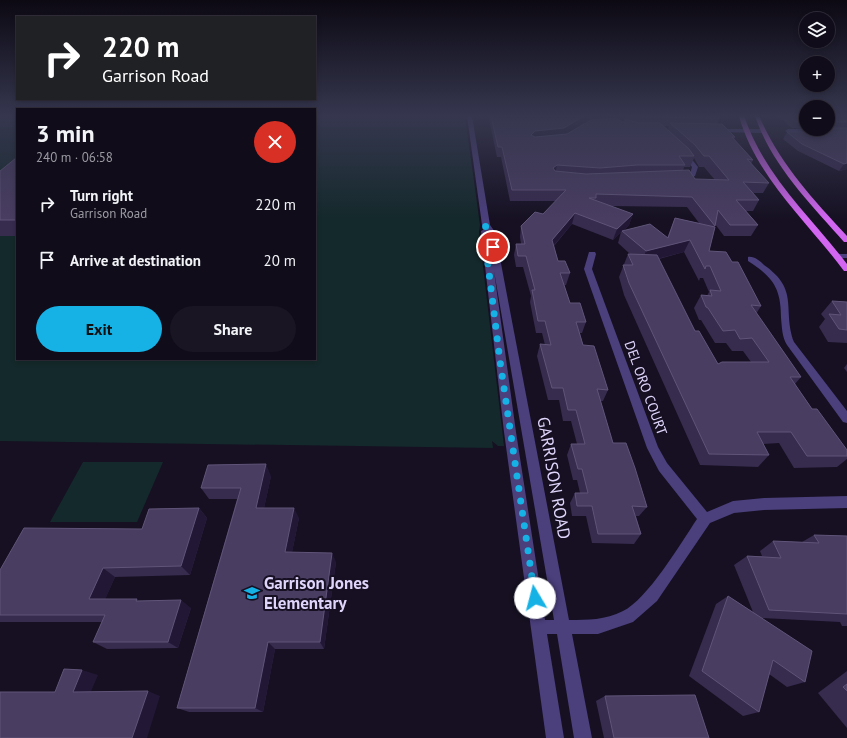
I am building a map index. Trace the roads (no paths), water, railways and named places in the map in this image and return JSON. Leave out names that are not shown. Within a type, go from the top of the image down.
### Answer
[{"type":"main road","points":[[755,150],[777,183],[838,256],[847,269]]},
{"type":"main road","points":[[772,150],[787,172],[847,240]]},
{"type":"street","name":"GARRISON ROAD","points":[[474,150],[486,225],[484,232],[500,354],[556,738]]},
{"type":"street","points":[[672,180],[683,179],[693,175],[695,167],[688,157],[681,150]]},
{"type":"street","name":"GARRISON ROAD","points":[[486,225],[491,232],[583,738]]},
{"type":"street","name":"DEL ORO COURT","points":[[592,254],[588,269],[653,448],[663,468],[705,519]]},
{"type":"street","points":[[838,256],[847,256]]},
{"type":"street","points":[[751,259],[771,272],[778,282],[785,297],[785,332],[790,343],[847,419]]},
{"type":"street","points":[[539,627],[598,627],[628,617],[652,596],[705,519],[733,507],[764,504],[847,502]]},
{"type":"place","name":"Garrison Jones Elementary","points":[[252,593]]}]
